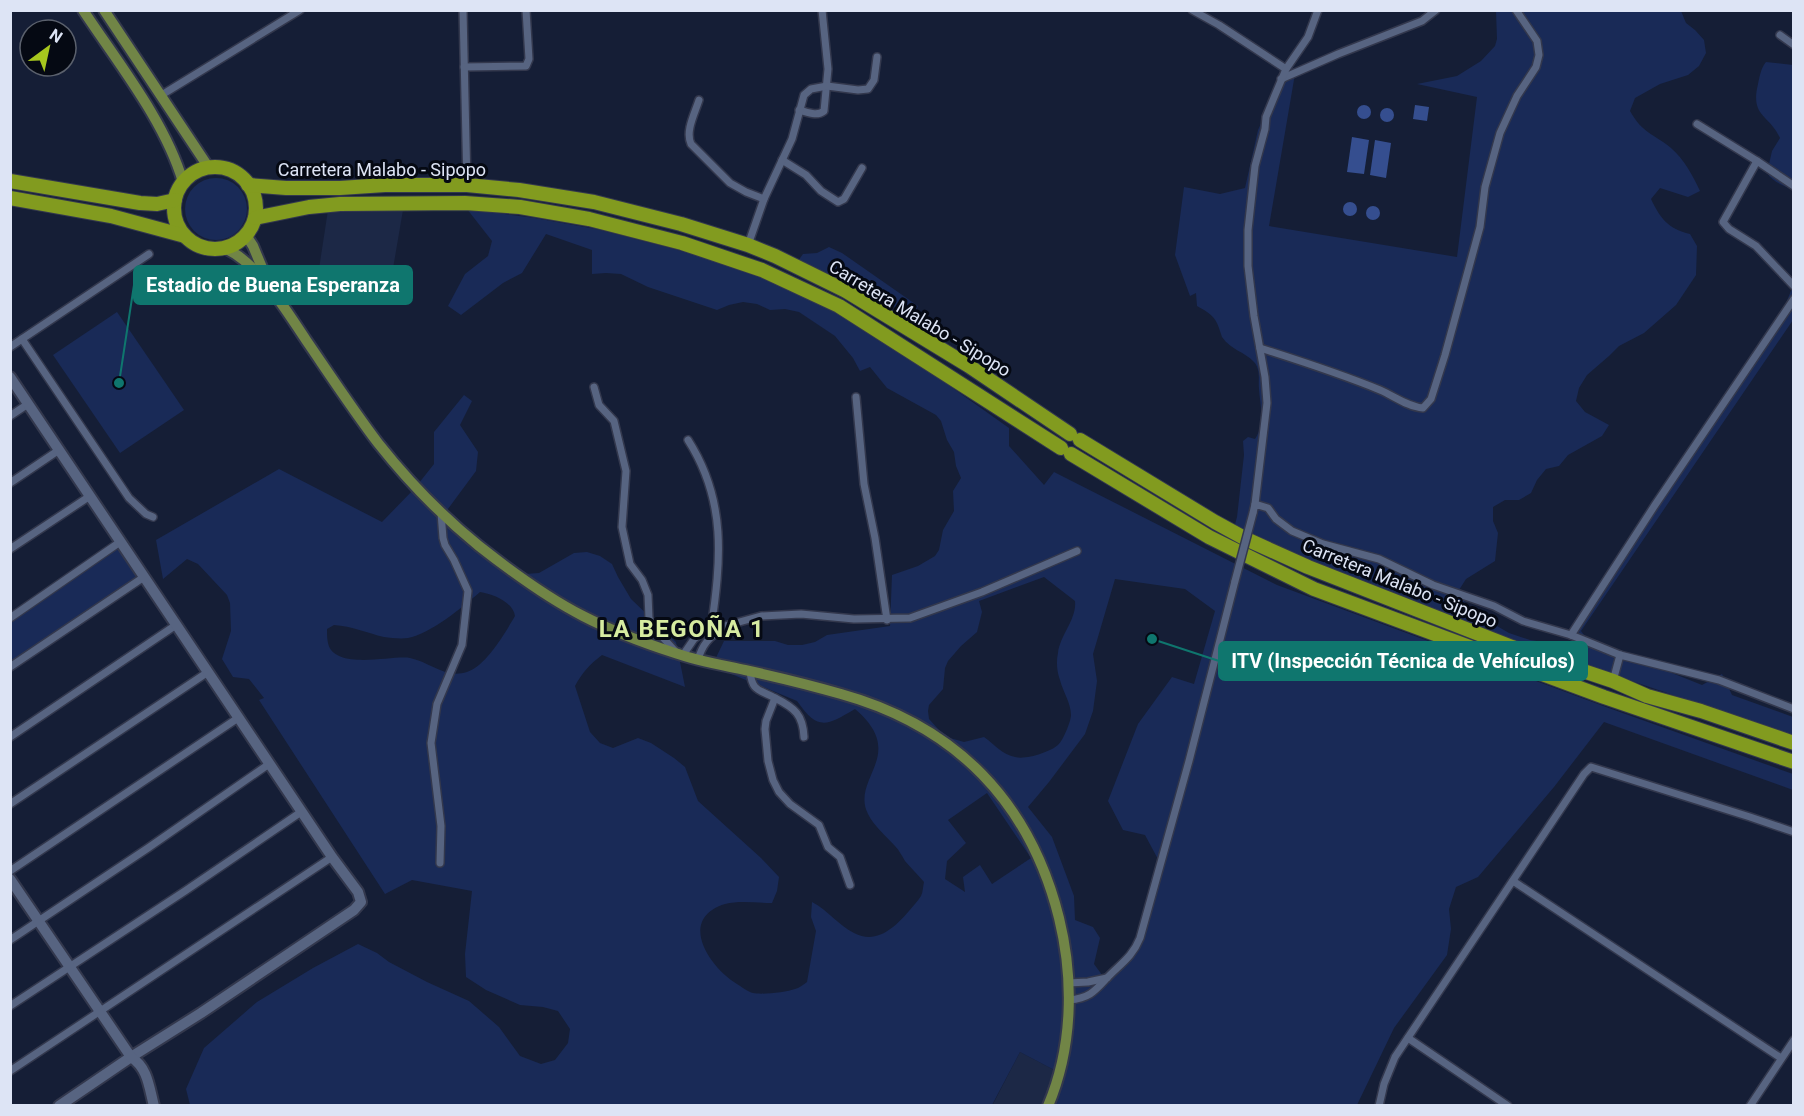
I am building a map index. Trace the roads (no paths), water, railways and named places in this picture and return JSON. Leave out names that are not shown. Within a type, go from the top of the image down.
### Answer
[{"type":"highway","points":[[209,168],[237,174],[248,185],[255,200],[255,218],[246,235],[240,241],[224,248],[210,249],[196,245],[180,230],[174,216],[174,200],[183,182],[195,173],[209,168]]},
{"type":"highway","points":[[10,181],[140,203],[157,204],[174,200]]},
{"type":"highway","name":"Carretera Malabo - Sipopo","points":[[248,185],[286,188],[467,185],[519,190],[594,202],[681,224],[748,245],[846,291],[969,366],[1075,437],[1246,539],[1297,562],[1512,648],[1613,681],[1647,696],[1701,711],[1794,743]]},
{"type":"highway","points":[[10,198],[111,216],[185,236]]},
{"type":"highway","name":"Carretera Malabo - Sipopo","points":[[255,218],[309,207],[383,202],[465,203],[520,207],[589,219],[682,243],[762,270],[839,306],[1066,451],[1209,537],[1314,589],[1604,697],[1794,762]]},
{"type":"main road","points":[[82,10],[153,116],[177,162],[183,182]]},
{"type":"main road","points":[[104,10],[209,168]]},
{"type":"main road","points":[[246,235],[272,290]]},
{"type":"main road","points":[[224,248],[232,251],[244,261],[272,290],[377,442],[410,482],[441,513],[517,575],[574,611],[628,637],[699,660],[843,694],[888,709],[923,728],[962,754],[996,789],[1012,810],[1036,851],[1054,897],[1064,938],[1070,999],[1067,1035],[1062,1064],[1048,1106]]},
{"type":"street","points":[[160,96],[300,10]]},
{"type":"street","points":[[463,10],[467,185]]},
{"type":"street","points":[[464,67],[526,66],[529,59],[526,10]]},
{"type":"street","points":[[799,110],[816,114],[822,112],[825,102],[827,52],[822,10]]},
{"type":"street","points":[[1192,10],[1286,69]]},
{"type":"street","points":[[1070,999],[1086,996],[1095,991],[1130,957],[1140,938],[1189,761],[1253,513],[1267,403],[1265,377],[1250,291],[1248,230],[1255,166],[1266,117],[1281,79],[1308,37],[1318,10]]},
{"type":"street","points":[[1281,79],[1422,21],[1436,10]]},
{"type":"street","points":[[1260,348],[1315,365],[1383,391],[1416,407],[1423,408],[1431,399],[1480,226],[1485,187],[1500,133],[1516,96],[1536,67],[1539,54],[1537,41],[1516,10]]},
{"type":"street","points":[[1780,35],[1794,45]]},
{"type":"street","points":[[748,245],[764,199],[794,132],[804,95],[815,88],[826,86],[868,89],[874,80],[877,57]]},
{"type":"street","points":[[699,100],[689,133],[691,144],[730,183],[764,199]]},
{"type":"street","points":[[1697,124],[1794,186]]},
{"type":"street","points":[[782,160],[798,168],[820,191],[838,202],[844,199],[862,168]]},
{"type":"street","points":[[1757,161],[1723,222],[1729,229],[1756,246],[1794,286]]},
{"type":"street","points":[[10,347],[149,254]]},
{"type":"street","points":[[1571,635],[1649,514],[1794,299]]},
{"type":"street","points":[[22,339],[129,498],[146,514],[153,517]]},
{"type":"street","points":[[10,377],[360,897],[361,902],[358,907],[59,1106]]},
{"type":"street","points":[[594,387],[599,405],[614,421],[626,471],[622,527],[630,564],[642,580],[648,595],[649,618],[653,627],[681,655],[698,635],[711,628],[761,616],[801,614],[854,620],[910,618],[982,592],[1077,551]]},
{"type":"street","points":[[856,397],[864,484],[875,538],[887,620]]},
{"type":"street","points":[[10,416],[28,404]]},
{"type":"street","points":[[688,440],[705,470],[719,526],[719,554],[711,628]]},
{"type":"street","points":[[10,483],[59,450]]},
{"type":"street","points":[[10,549],[90,496]]},
{"type":"street","points":[[1255,504],[1268,508],[1284,526],[1309,538],[1379,559],[1433,585],[1494,606],[1523,621],[1571,635],[1620,655],[1719,680],[1794,709]]},
{"type":"street","points":[[440,863],[441,826],[431,743],[437,704],[462,645],[468,591],[446,545],[441,513]]},
{"type":"street","points":[[10,618],[120,542]]},
{"type":"street","points":[[10,667],[144,577]]},
{"type":"street","points":[[10,737],[176,625]]},
{"type":"street","points":[[699,660],[701,650],[709,638],[727,626]]},
{"type":"street","points":[[1613,681],[1620,655]]},
{"type":"street","points":[[750,671],[751,684],[754,688],[789,706],[800,717],[804,727],[804,737]]},
{"type":"street","points":[[10,804],[208,672]]},
{"type":"street","points":[[776,698],[765,729],[768,761],[773,780],[779,792],[790,804],[819,825],[828,847],[840,857],[850,885]]},
{"type":"street","points":[[10,871],[238,718]]},
{"type":"street","points":[[10,940],[269,764]]},
{"type":"street","points":[[1379,1106],[1384,1084],[1395,1057],[1591,767],[1794,832]]},
{"type":"street","points":[[10,1006],[301,812]]},
{"type":"street","points":[[10,1071],[332,857]]},
{"type":"street","points":[[10,879],[131,1057],[146,1072],[154,1106]]},
{"type":"street","points":[[1513,881],[1781,1058]]},
{"type":"street","points":[[1068,983],[1107,978]]},
{"type":"street","points":[[1408,1038],[1508,1106]]},
{"type":"street","points":[[1750,1106],[1794,1040]]},
{"type":"place","name":"Estadio de Buena Esperanza","points":[[119,383]]},
{"type":"place","name":"ITV (Inspección Técnica de Vehículos)","points":[[1152,639]]},
{"type":"district","name":"LA BEGOÑA 1","points":[[682,629]]}]
